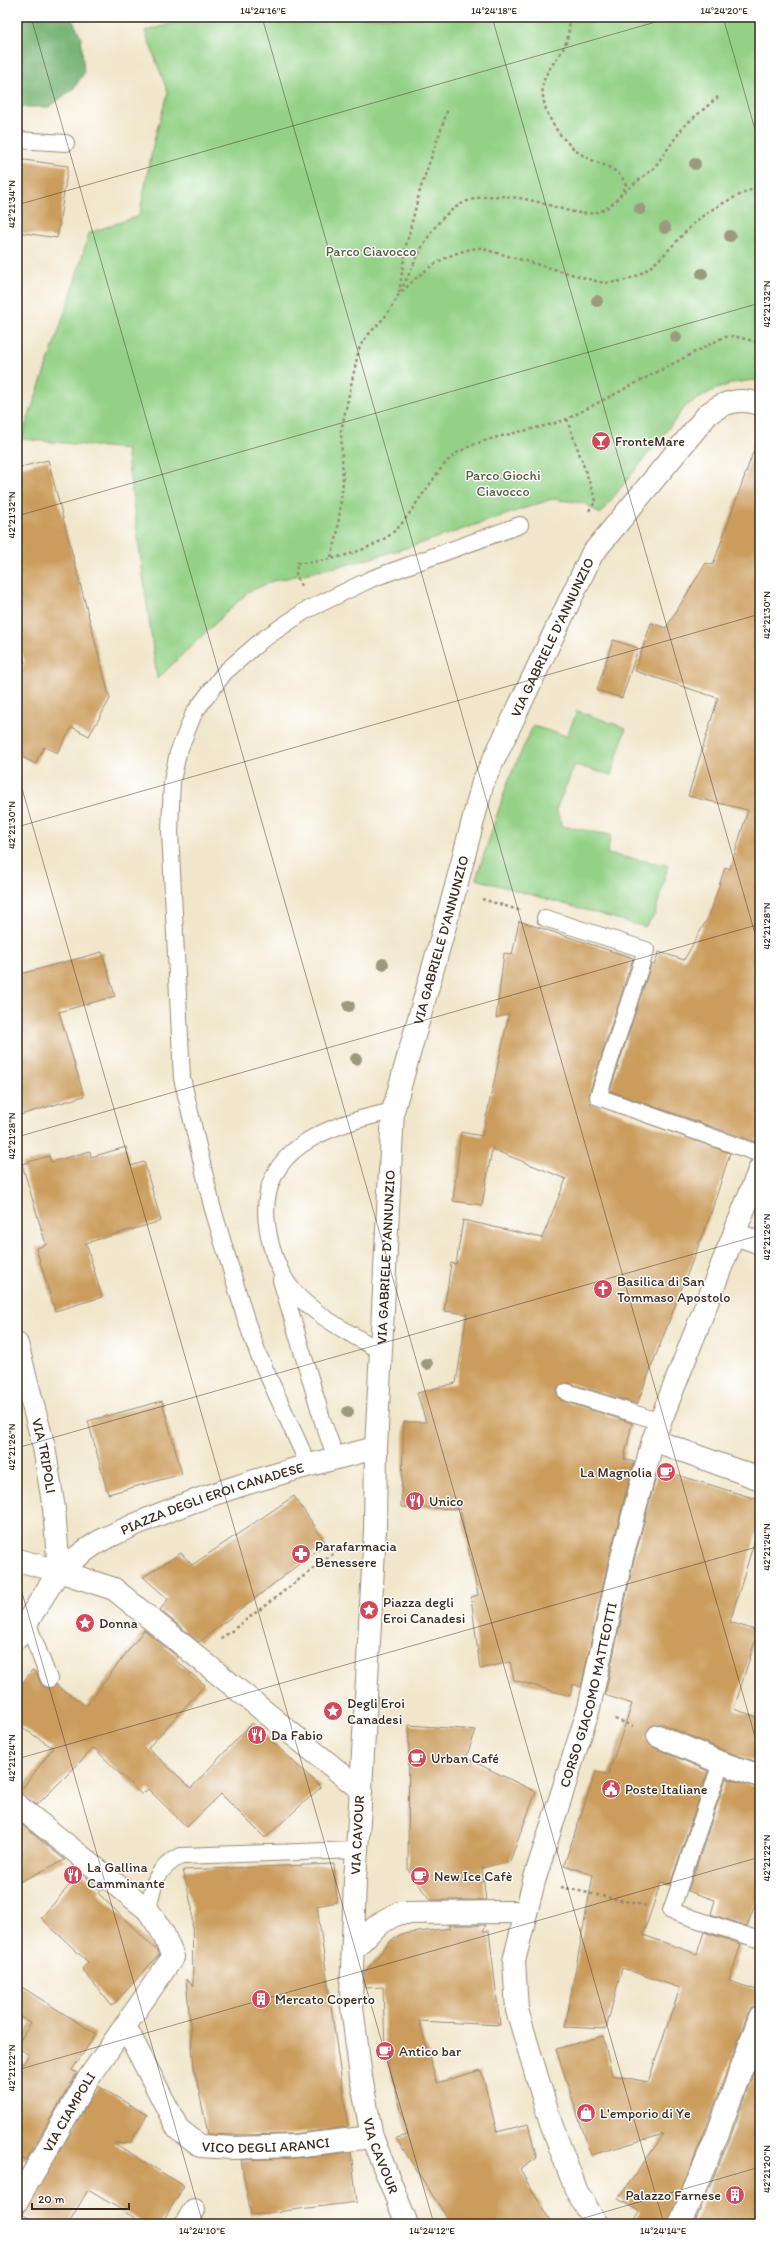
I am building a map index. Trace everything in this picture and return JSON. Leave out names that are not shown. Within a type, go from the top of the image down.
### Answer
[{"type":"street","name":"VIA GABRIELE D'ANNUNZIO","points":[[375,1526],[376,1448],[393,1111],[455,890],[483,782],[592,554],[708,414],[718,406],[730,402],[743,400],[760,404]]},
{"type":"street","name":"CORSO GIACOMO MATTEOTTI","points":[[597,2224],[577,2192],[551,2124],[517,2010],[514,1961],[534,1881],[589,1708],[621,1561],[657,1431],[760,1168]]},
{"type":"street","points":[[735,1234],[760,1243]]},
{"type":"street","name":"VIA TRIPOLI","points":[[17,1344],[44,1447],[54,1509],[59,1570]]},
{"type":"street","points":[[657,1431],[760,1479]]},
{"type":"street","name":"PIAZZA DEGLI EROI CANADESE","points":[[59,1570],[103,1540],[184,1506],[309,1466],[376,1448]]},
{"type":"street","points":[[362,1790],[375,1526]]},
{"type":"street","name":"VIA CAVOUR","points":[[17,1560],[59,1570],[114,1589],[362,1790],[357,1850],[352,1998],[361,2077],[372,2137],[407,2224]]},
{"type":"street","points":[[22,1629],[59,1570]]},
{"type":"street","points":[[658,1736],[721,1763],[760,1776]]},
{"type":"street","points":[[17,1805],[148,1910],[163,1933],[173,1957],[126,2026]]},
{"type":"street","points":[[354,1949],[374,1927],[399,1913],[526,1912]]},
{"type":"street","points":[[680,2224],[718,2133],[760,2017]]},
{"type":"street","name":"VICO DEGLI ARANCI","points":[[126,2026],[178,2129],[200,2146],[233,2148],[294,2146],[372,2137]]},
{"type":"street","name":"VIA CIAMPOLI","points":[[17,2201],[88,2079],[126,2026]]},
{"type":"lane","points":[[17,140],[66,143]]},
{"type":"lane","points":[[309,1466],[259,1356],[247,1323],[212,1206],[182,1078],[170,831],[172,781],[178,753],[194,713],[225,672],[243,655],[312,608],[371,579],[520,524]]},
{"type":"lane","points":[[545,918],[646,950],[598,1097],[760,1154]]},
{"type":"lane","points":[[336,1458],[320,1415],[268,1233],[266,1200],[270,1184],[283,1161],[298,1146],[337,1126],[393,1111]]},
{"type":"lane","points":[[278,1267],[297,1295],[335,1325],[382,1352]]},
{"type":"lane","points":[[566,1392],[657,1431]]},
{"type":"lane","points":[[22,1629],[49,1679]]},
{"type":"lane","points":[[721,1763],[671,1911],[760,1940]]},
{"type":"lane","points":[[148,1910],[158,1873],[168,1863],[181,1856],[357,1850]]},
{"type":"path","points":[[570,17],[564,46],[546,74],[543,85],[546,108],[559,134],[571,146],[584,156],[612,168],[620,174],[626,184],[623,193]]},
{"type":"path","points":[[331,557],[337,536],[343,482],[341,432],[359,349],[364,339],[388,313],[433,229],[445,215],[464,203],[481,197],[497,196],[538,202],[572,211],[596,213],[610,206],[623,193],[654,168],[684,126],[718,97]]},
{"type":"path","points":[[399,295],[406,246],[420,190],[448,109]]},
{"type":"path","points":[[399,295],[421,272],[442,259],[466,250],[480,248],[599,282],[614,284],[630,279],[668,253],[699,219],[710,210],[760,186]]},
{"type":"path","points":[[312,608],[296,575],[297,562],[314,562],[357,550],[388,537],[405,519],[446,462],[472,445],[551,425],[567,419],[724,337],[734,336],[760,343]]},
{"type":"path","points":[[567,419],[596,501],[586,514]]},
{"type":"path","points":[[455,890],[545,918]]},
{"type":"path","points":[[198,1657],[375,1526]]},
{"type":"path","points":[[589,1708],[658,1736]]},
{"type":"path","points":[[534,1881],[671,1911]]},
{"type":"green space","points":[[17,17],[71,17],[81,37],[84,73],[74,88],[49,107],[17,107]]},
{"type":"green space","name":"Parco Ciavocco","points":[[197,17],[760,17],[760,381],[754,380],[733,383],[714,390],[687,405],[600,514],[584,503],[552,499],[419,544],[358,562],[273,581],[248,592],[157,679],[126,449],[21,439],[69,301],[89,233],[139,216],[155,136],[168,93],[145,31]]},
{"type":"green space","points":[[577,711],[626,728],[611,775],[575,765],[556,809],[562,826],[611,835],[607,854],[668,865],[655,914],[645,927],[476,879],[508,781],[533,726],[567,736]]},
{"type":"building","points":[[17,159],[68,166],[57,238],[17,232]]},
{"type":"building","points":[[756,444],[760,444],[760,1131],[756,1142],[610,1091],[651,964],[654,965],[659,952],[684,960],[710,914],[725,867],[730,869],[748,810],[688,796],[718,698],[635,671],[651,623],[666,628],[706,563],[713,565]]},
{"type":"building","points":[[48,460],[110,699],[89,736],[72,727],[57,753],[44,747],[35,764],[17,754],[17,676],[25,662],[17,639],[17,468]]},
{"type":"building","points":[[613,640],[638,648],[622,698],[597,690]]},
{"type":"building","points":[[519,921],[633,958],[589,1094],[591,1103],[730,1153],[711,1213],[637,1404],[569,1383],[560,1385],[557,1390],[559,1398],[563,1401],[632,1423],[624,1459],[634,1462],[609,1558],[581,1687],[573,1684],[570,1696],[514,1680],[510,1662],[480,1669],[471,1597],[478,1595],[460,1509],[401,1507],[404,1422],[426,1422],[417,1393],[456,1383],[467,1314],[444,1311],[451,1263],[456,1264],[463,1220],[542,1238],[566,1179],[492,1149],[482,1205],[453,1201],[461,1132],[482,1136],[509,1014],[496,1018],[504,953],[512,955]]},
{"type":"building","points":[[102,952],[115,996],[59,1012],[84,1096],[17,1116],[17,975]]},
{"type":"building","points":[[126,1147],[131,1166],[144,1162],[161,1221],[86,1243],[102,1297],[55,1311],[36,1248],[46,1245],[22,1164],[49,1156],[51,1162],[90,1151],[91,1157]]},
{"type":"building","points":[[162,1401],[182,1474],[108,1494],[88,1421]]},
{"type":"building","points":[[658,1469],[760,1500],[760,1522],[730,1622],[758,1631],[734,1709],[760,1718],[760,1763],[725,1751],[663,1724],[656,1724],[647,1731],[646,1738],[653,1747],[708,1771],[670,1885],[661,1882],[643,1935],[697,1954],[704,1932],[741,1944],[729,1981],[760,1991],[760,2005],[752,2007],[748,2013],[706,2128],[668,2224],[633,2224],[640,2211],[618,2199],[664,2134],[591,2155],[556,2049],[603,2036],[612,2075],[648,2082],[680,1988],[622,1968],[606,2029],[565,2027],[593,1875],[564,1865],[596,1771],[608,1775],[632,1704],[605,1695],[633,1564]]},
{"type":"building","points":[[294,1496],[326,1543],[199,1642],[160,1610],[168,1599],[143,1577],[181,1553],[192,1565]]},
{"type":"building","points":[[144,1630],[178,1657],[175,1660],[205,1685],[148,1748],[191,1788],[252,1723],[321,1787],[265,1838],[221,1794],[187,1827],[148,1789],[142,1795],[94,1748],[37,1805],[19,1793],[53,1748],[17,1724],[17,1691],[32,1670],[36,1673],[43,1687],[48,1688],[56,1685],[86,1706]]},
{"type":"building","points":[[409,1725],[476,1730],[466,1758],[536,1792],[510,1861],[482,1868],[486,1900],[430,1900],[408,1870]]},
{"type":"building","points":[[726,1778],[760,1788],[760,1892],[747,1926],[711,1914],[715,1900],[688,1891]]},
{"type":"building","points":[[17,1821],[65,1860],[17,1883]]},
{"type":"building","name":"Mercato Coperto","points":[[334,1864],[337,1902],[317,1906],[348,2127],[293,2134],[208,2134],[194,2068],[186,1979],[193,1986],[192,1908],[183,1870]]},
{"type":"building","points":[[81,1872],[100,1890],[98,1893],[157,1951],[159,1955],[112,2006],[82,1969],[88,1962],[41,1918]]},
{"type":"building","points":[[448,1925],[486,1925],[483,1931],[489,1931],[500,2025],[419,2021],[437,2083],[481,2070],[497,2132],[528,2124],[537,2158],[520,2170],[552,2224],[451,2224],[396,2138],[408,2135],[385,2051],[383,1987],[364,1988],[364,1973],[392,1940],[402,1934],[451,1928]]},
{"type":"building","points":[[17,1984],[96,2034],[72,2070],[77,2073],[26,2160],[17,2154],[17,2073],[29,2055],[17,2047],[17,2045],[31,2023],[17,2015]]},
{"type":"building","name":"Palazzo Farnese","points":[[760,2054],[760,2224],[694,2224],[730,2138]]},
{"type":"building","points":[[98,2086],[147,2115],[131,2142],[114,2143],[184,2186],[161,2224],[145,2224],[88,2190],[68,2224],[39,2224],[22,2214]]},
{"type":"building","points":[[351,2152],[357,2202],[251,2215],[241,2160],[295,2158]]},
{"type":"place","name":"FronteMare","points":[[601,441]]},
{"type":"place","name":"Basilica di San Tommaso Apostolo","points":[[603,1289]]},
{"type":"place","name":"La Magnolia","points":[[666,1472]]},
{"type":"place","name":"Unico","points":[[415,1501]]},
{"type":"place","name":"Parafarmacia Benessere","points":[[301,1554]]},
{"type":"place","name":"Piazza degli Eroi Canadesi","points":[[369,1610]]},
{"type":"place","name":"Donna","points":[[85,1623]]},
{"type":"place","name":"Degli Eroi Canadesi","points":[[333,1711]]},
{"type":"place","name":"Da Fabio","points":[[257,1735]]},
{"type":"place","name":"Urban Café","points":[[417,1758]]},
{"type":"place","name":"Poste Italiane","points":[[611,1789]]},
{"type":"place","name":"La Gallina Camminante","points":[[73,1875]]},
{"type":"place","name":"New Ice Cafè","points":[[420,1876]]},
{"type":"place","name":"Mercato Coperto","points":[[261,1999]]},
{"type":"place","name":"Antico bar","points":[[385,2051]]},
{"type":"place","name":"L'emporio di Ye","points":[[586,2113]]},
{"type":"place","name":"Palazzo Farnese","points":[[735,2195]]},
{"type":"park label","name":"Parco Giochi Ciavocco","points":[[503,484]]}]
